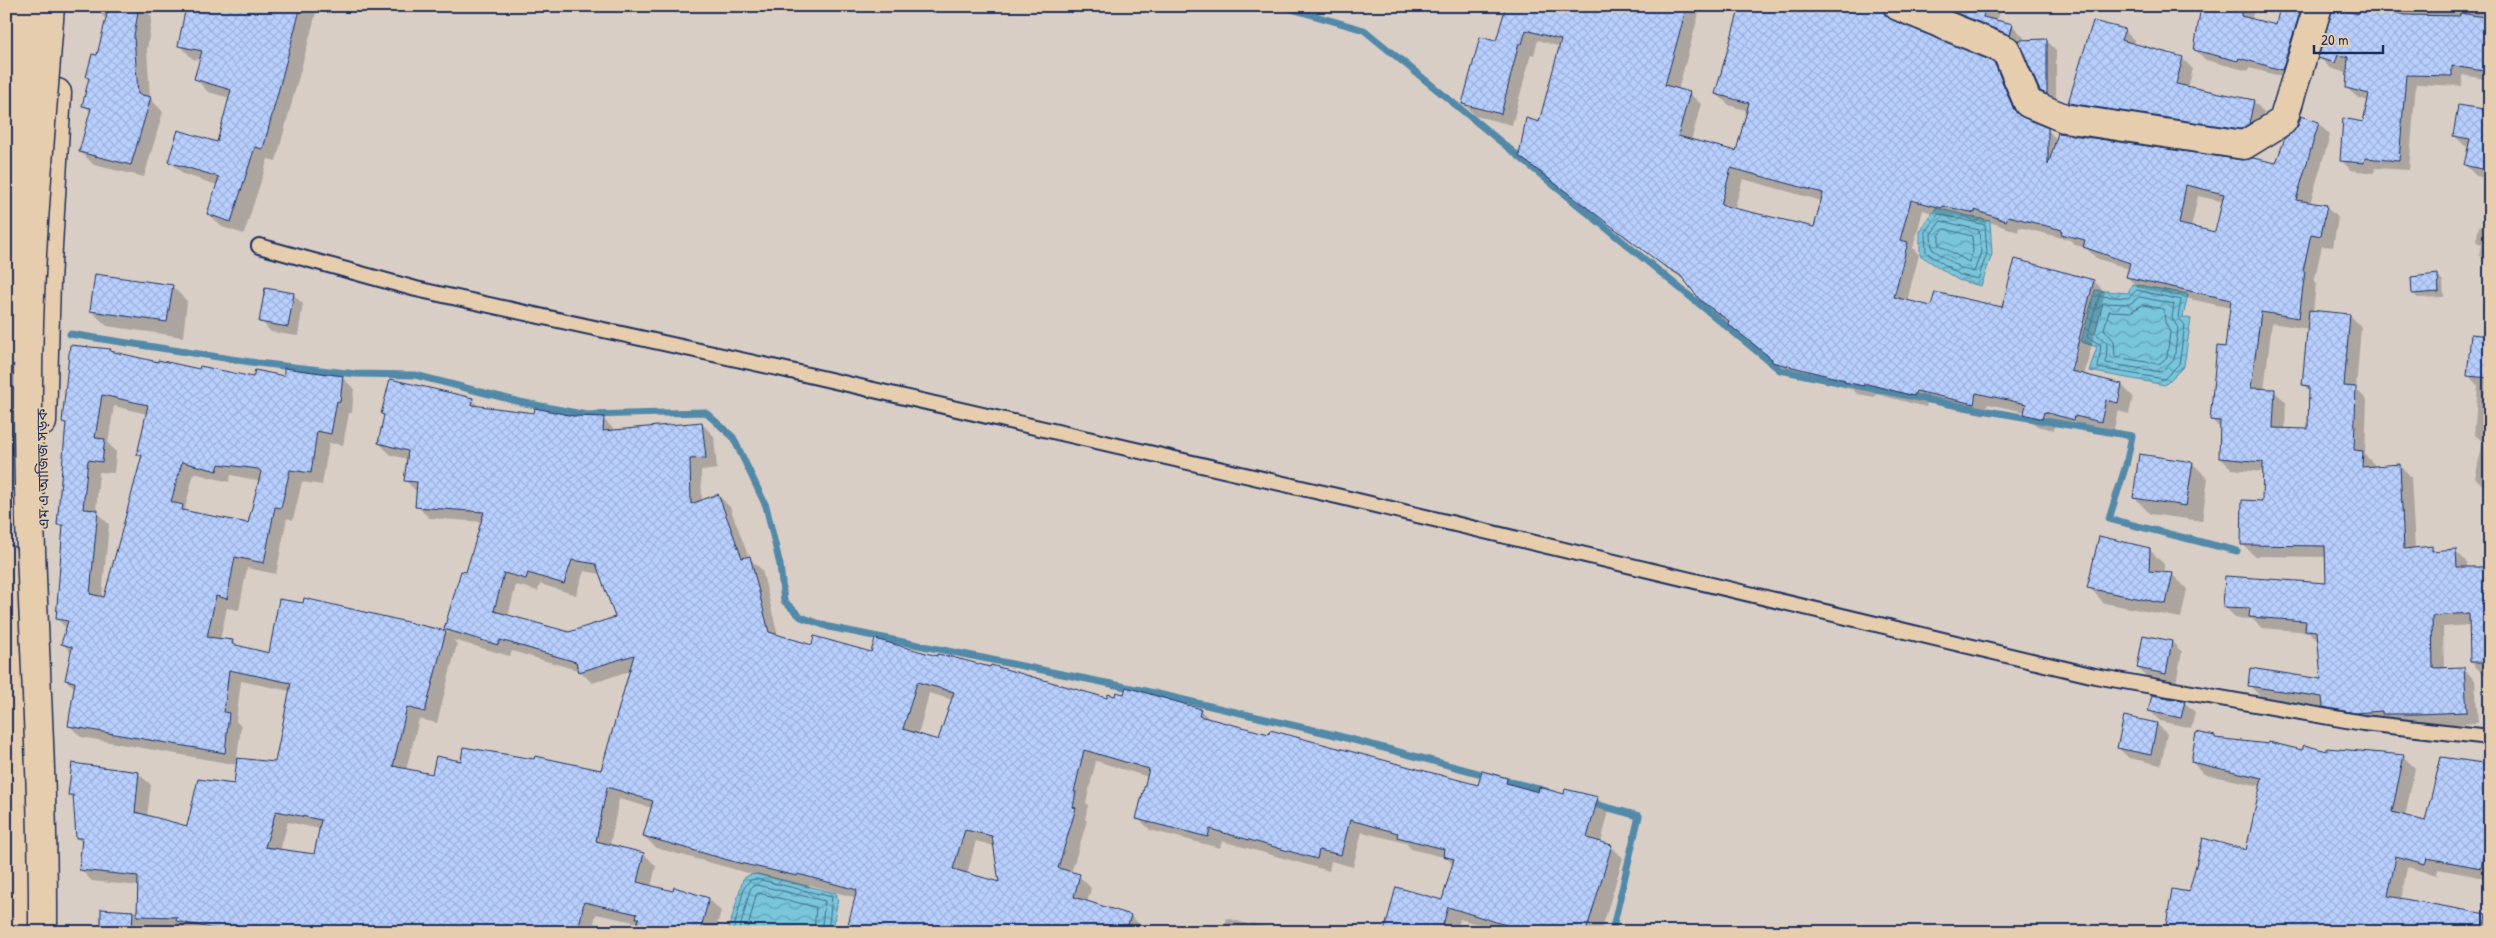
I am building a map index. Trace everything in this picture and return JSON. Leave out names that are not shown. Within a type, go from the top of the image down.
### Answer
[{"type":"main road","points":[[6,106],[13,6]]},
{"type":"main road","points":[[6,352],[28,6]]},
{"type":"main road","points":[[42,932],[40,752],[29,508],[28,386],[31,280],[50,6]]},
{"type":"main road","name":"এম এ আজিজ সড়ক","points":[[54,932],[55,875],[43,517],[42,389],[62,6]]},
{"type":"main road","points":[[1898,6],[2006,50],[2028,103],[2064,118],[2244,145],[2282,121],[2318,6]]},
{"type":"main road","points":[[6,120],[55,115]]},
{"type":"main road","points":[[6,559],[20,871],[19,932]]},
{"type":"lane","points":[[259,246],[416,289],[782,369],[1341,496],[2095,676],[2363,723],[2490,738]]},
{"type":"water","points":[[1936,208],[1990,221],[1992,254],[1981,286],[1958,280],[1920,255],[1920,230]]},
{"type":"water","points":[[2132,284],[2188,294],[2183,317],[2191,319],[2184,366],[2165,385],[2089,371],[2097,347],[2081,342],[2095,290],[2128,293]]},
{"type":"water","points":[[758,874],[836,893],[838,899],[832,932],[728,932],[743,879],[749,875]]},
{"type":"building","points":[[109,6],[139,6],[134,36],[138,94],[151,97],[131,165],[79,152],[91,108],[82,106],[89,78],[86,77],[92,54],[97,55]]},
{"type":"building","points":[[186,6],[301,6],[263,149],[255,147],[231,222],[207,214],[219,177],[168,162],[178,130],[217,142],[231,90],[194,79],[202,51],[178,46]]},
{"type":"building","points":[[1506,6],[1687,6],[1665,85],[1690,92],[1678,136],[1736,151],[1749,103],[1715,94],[1740,6],[1883,6],[1885,15],[1892,20],[1994,62],[2014,110],[2022,117],[2048,128],[2048,165],[2058,133],[2242,160],[2253,158],[2276,163],[2285,138],[2298,126],[2301,116],[2319,122],[2296,200],[2327,205],[2321,236],[2311,234],[2303,271],[2305,271],[2299,318],[2261,312],[2251,388],[2275,389],[2273,428],[2308,429],[2309,386],[2302,385],[2309,310],[2350,314],[2344,386],[2356,387],[2354,450],[2363,451],[2362,467],[2400,464],[2404,549],[2432,546],[2432,551],[2456,549],[2457,567],[2490,567],[2490,662],[2470,662],[2469,613],[2432,616],[2433,668],[2464,667],[2467,712],[2382,714],[2382,711],[2355,713],[2323,707],[2322,697],[2248,686],[2250,668],[2321,679],[2317,631],[2305,630],[2306,621],[2249,617],[2250,608],[2223,607],[2225,576],[2326,583],[2325,546],[2241,545],[2242,500],[2262,501],[2263,462],[2219,458],[2220,421],[2210,420],[2217,346],[2225,347],[2231,300],[2126,277],[2130,263],[2083,247],[2085,240],[2061,234],[2062,230],[2008,216],[2006,221],[1975,210],[1975,213],[1943,206],[1942,208],[1911,200],[1900,240],[1908,242],[1894,297],[1931,306],[1935,292],[2002,307],[2015,259],[2094,280],[2071,371],[2122,384],[2118,403],[2106,400],[2101,422],[2075,416],[2074,420],[2044,412],[2042,419],[2024,414],[2026,404],[1976,393],[1974,404],[1916,391],[1914,396],[1864,383],[1864,386],[1844,382],[1845,380],[1772,362],[1772,359],[1728,324],[1729,321],[1701,301],[1680,275],[1664,266],[1519,156],[1526,118],[1539,122],[1561,40],[1526,30],[1522,44],[1519,43],[1501,114],[1462,104],[1480,37],[1496,41]],"holes":[[[1731,168],[1823,193],[1814,227],[1721,205]],[[2186,185],[2224,194],[2215,232],[2179,224]]]},
{"type":"building","points":[[1940,6],[1986,6],[1983,17],[2013,24],[2010,35]]},
{"type":"building","points":[[2201,6],[2242,6],[2241,16],[2276,25],[2280,6],[2302,6],[2282,70],[2239,58],[2238,61],[2194,50]]},
{"type":"building","points":[[2360,7],[2407,15],[2460,16],[2460,13],[2490,18],[2490,72],[2452,66],[2452,76],[2406,75],[2399,161],[2365,158],[2364,163],[2340,161],[2343,118],[2363,122],[2369,94],[2346,88],[2348,57],[2338,55],[2335,63],[2318,58],[2333,8],[2358,14]]},
{"type":"building","points":[[2093,21],[2125,29],[2121,40],[2183,57],[2176,84],[2254,100],[2249,124],[2241,129],[2068,103]]},
{"type":"building","points":[[2047,39],[2047,94],[2040,91],[2018,40]]},
{"type":"building","points":[[2458,105],[2490,110],[2490,171],[2464,165],[2470,139],[2453,136]]},
{"type":"building","points":[[95,274],[173,285],[167,322],[90,311]]},
{"type":"building","points":[[2438,274],[2439,292],[2412,294],[2411,277]]},
{"type":"building","points":[[265,288],[294,293],[288,327],[259,322]]},
{"type":"building","points":[[2471,334],[2490,336],[2490,378],[2467,376]]},
{"type":"building","points":[[70,345],[111,349],[110,351],[158,362],[158,360],[199,369],[200,366],[253,377],[255,370],[284,376],[284,368],[343,376],[340,402],[337,401],[331,434],[317,431],[311,473],[290,470],[281,508],[275,507],[264,563],[235,557],[227,599],[216,596],[207,637],[233,640],[232,644],[269,653],[279,599],[303,603],[304,598],[446,631],[425,712],[407,707],[393,766],[432,774],[436,756],[461,761],[463,747],[534,759],[535,756],[601,770],[634,655],[579,672],[576,662],[500,640],[498,645],[444,629],[461,571],[466,572],[484,512],[415,507],[417,482],[404,481],[408,451],[378,443],[384,415],[381,414],[390,379],[473,398],[472,405],[534,413],[535,408],[573,416],[604,417],[603,431],[702,422],[706,458],[690,459],[691,504],[718,494],[742,558],[750,556],[769,632],[812,645],[814,636],[871,652],[875,639],[937,656],[937,654],[952,657],[990,667],[991,665],[1107,698],[1108,694],[1115,696],[1116,692],[1124,694],[1126,687],[1201,709],[1199,716],[1269,734],[1270,730],[1478,785],[1482,771],[1507,778],[1506,783],[1538,792],[1539,787],[1564,794],[1565,789],[1598,797],[1587,838],[1612,845],[1586,932],[1511,932],[1512,927],[1448,907],[1441,932],[1384,932],[1396,887],[1442,900],[1454,859],[1443,856],[1444,849],[1397,837],[1398,833],[1350,820],[1341,855],[1319,850],[1317,859],[1210,829],[1208,837],[1136,819],[1149,769],[1084,750],[1074,792],[1076,792],[1073,807],[1076,808],[1058,868],[1080,874],[1074,897],[1131,915],[1126,932],[1048,932],[1027,926],[1025,932],[846,932],[857,890],[798,874],[797,876],[735,862],[643,836],[653,801],[607,787],[596,841],[644,853],[637,882],[673,891],[674,887],[709,898],[700,932],[635,932],[639,918],[636,918],[637,914],[584,902],[578,932],[230,932],[176,921],[177,917],[137,916],[138,876],[79,870],[82,838],[76,838],[73,795],[68,795],[72,763],[139,772],[135,812],[187,826],[198,779],[234,784],[237,758],[275,762],[291,683],[229,670],[224,712],[229,713],[225,753],[68,726],[75,682],[65,680],[72,647],[61,644],[68,621],[56,619],[63,525],[57,525],[66,423],[62,422]],"holes":[[[102,395],[148,405],[137,455],[142,455],[104,597],[90,594],[98,510],[83,509],[88,460],[102,462],[105,439],[95,438]],[[182,462],[217,471],[219,464],[258,469],[261,472],[248,523],[182,510],[183,505],[171,502]],[[572,560],[596,564],[615,617],[569,632],[494,611],[504,573],[526,579],[528,573],[564,584]],[[917,682],[954,692],[938,740],[903,729]],[[276,811],[321,820],[314,854],[265,847]],[[965,830],[992,836],[999,882],[953,869]]]},
{"type":"building","points":[[2139,454],[2193,462],[2186,506],[2133,498]]},
{"type":"building","points":[[2099,536],[2150,548],[2149,571],[2173,573],[2166,604],[2087,588]]},
{"type":"building","points":[[2143,635],[2172,641],[2166,674],[2137,668]]},
{"type":"building","points":[[2152,695],[2185,701],[2181,718],[2148,711]]},
{"type":"building","points":[[2124,716],[2157,723],[2151,755],[2117,748]]},
{"type":"building","points":[[2196,732],[2215,736],[2215,738],[2268,744],[2269,742],[2302,750],[2304,745],[2327,751],[2327,748],[2404,755],[2392,812],[2425,821],[2441,757],[2490,764],[2490,821],[2481,868],[2427,858],[2425,864],[2396,856],[2388,896],[2486,914],[2483,932],[2165,932],[2172,889],[2189,892],[2203,838],[2246,850],[2262,778],[2191,762]]},
{"type":"building","points":[[101,909],[133,911],[132,932],[101,932]]},
{"type":"waterway","points":[[1281,6],[1364,30],[1780,370],[1959,406],[2132,436],[2126,465],[2109,519],[2237,551]]},
{"type":"waterway","points":[[70,334],[257,363],[356,374],[415,375],[520,402],[587,415],[705,412],[733,437],[766,506],[780,565],[784,601],[801,617],[829,627],[1141,690],[1331,734],[1546,791]]},
{"type":"waterway","points":[[1587,802],[1639,816],[1612,932]]}]
